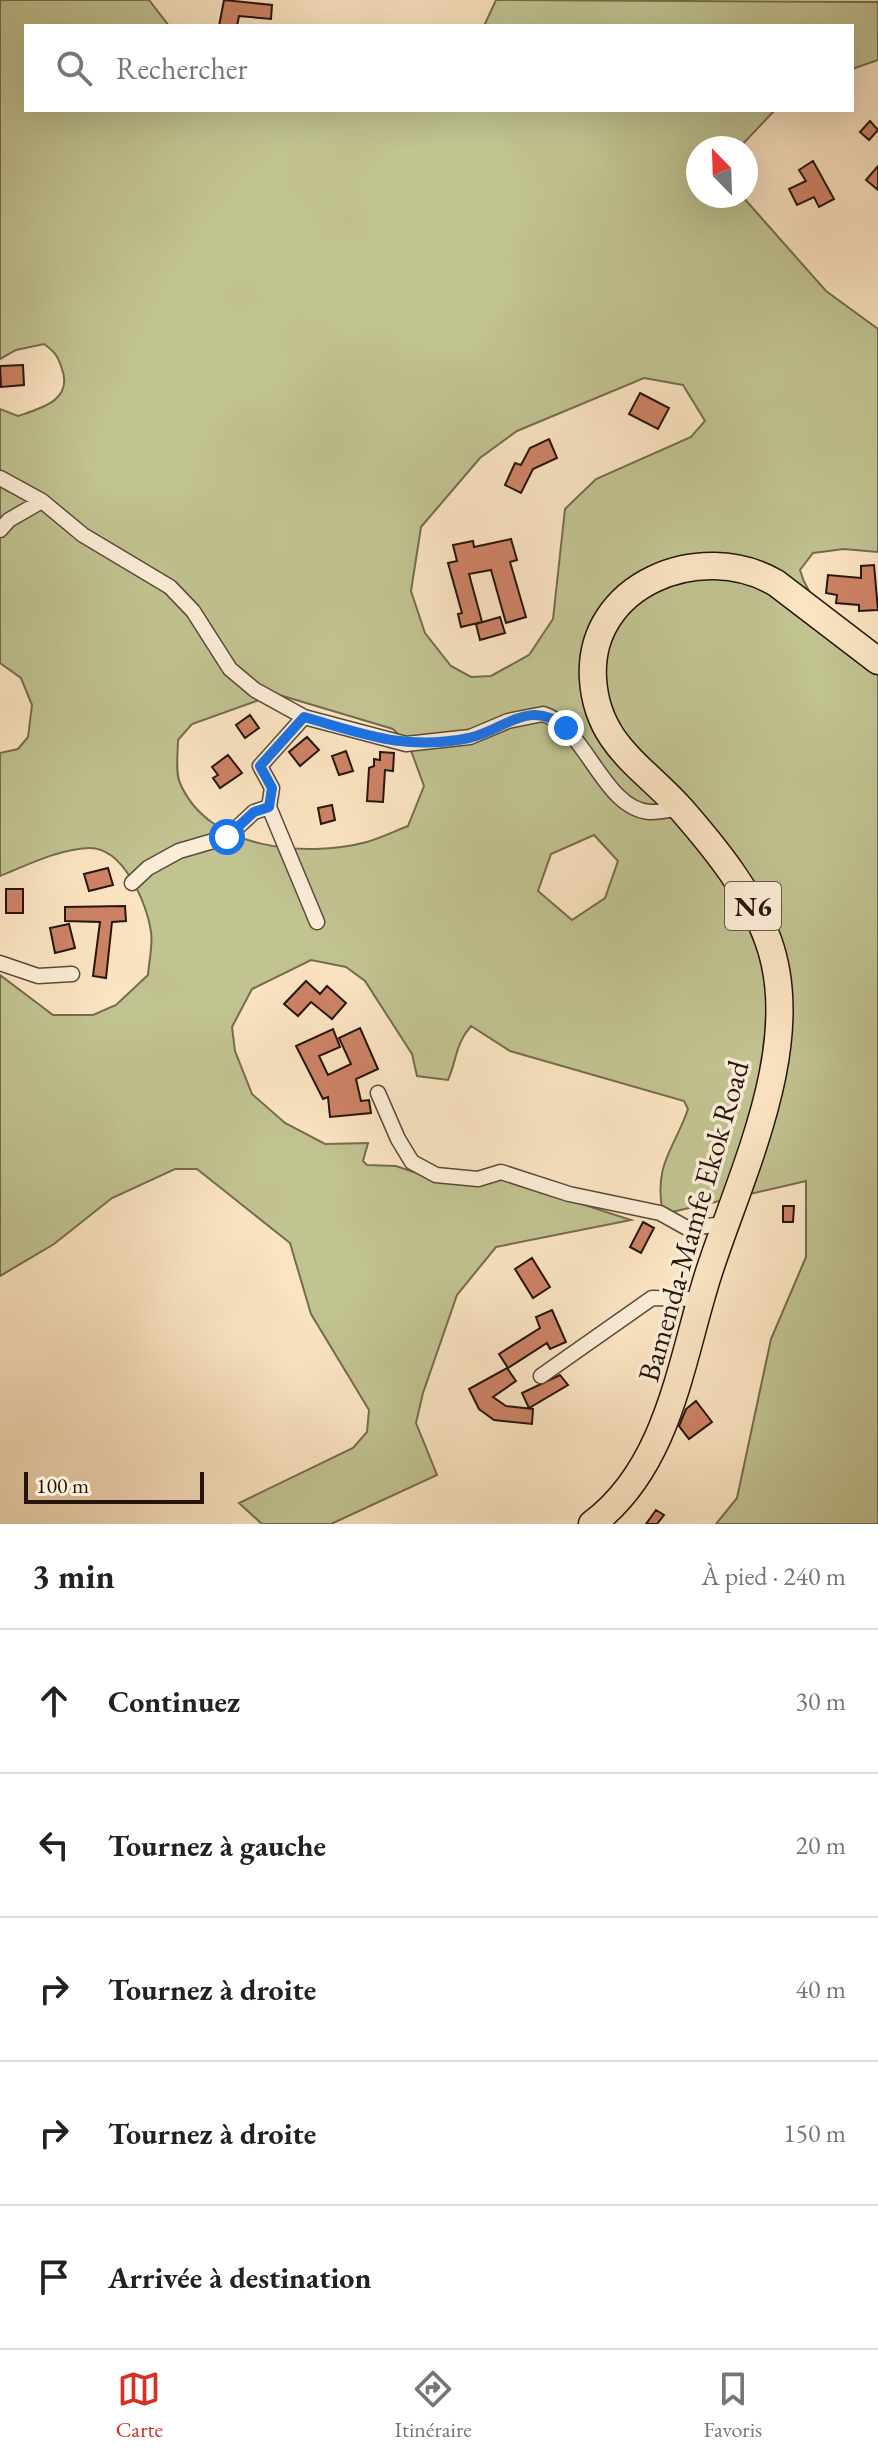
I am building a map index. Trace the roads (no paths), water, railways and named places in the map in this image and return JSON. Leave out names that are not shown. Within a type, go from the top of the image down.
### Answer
[{"type":"highway","name":"Bamenda-Mamfe Ekok Road","points":[[592,1524],[611,1509],[627,1489],[673,1404],[702,1295],[761,1123],[777,1039],[780,1002],[768,940],[738,880],[681,808],[632,764],[616,745],[602,719],[593,681],[594,648],[602,624],[619,603],[648,582],[679,569],[719,565],[759,574],[878,661]]},
{"type":"street","points":[[0,478],[42,501],[83,535],[170,587],[193,611],[230,669],[255,690],[304,717],[406,744],[470,737],[508,721],[543,714],[566,728],[622,799],[648,812],[681,808]]},
{"type":"street","points":[[0,530],[9,520],[42,501]]},
{"type":"street","points":[[304,717],[260,766],[272,788],[269,807],[317,922]]},
{"type":"street","points":[[132,883],[148,868],[179,851],[227,837],[254,812],[269,807]]},
{"type":"street","points":[[0,963],[38,976],[72,974]]},
{"type":"street","points":[[378,1093],[412,1162],[436,1175],[478,1179],[501,1172],[569,1194],[660,1213],[687,1228],[726,1224]]},
{"type":"street","points":[[541,1376],[652,1298],[692,1299],[702,1295]]}]
